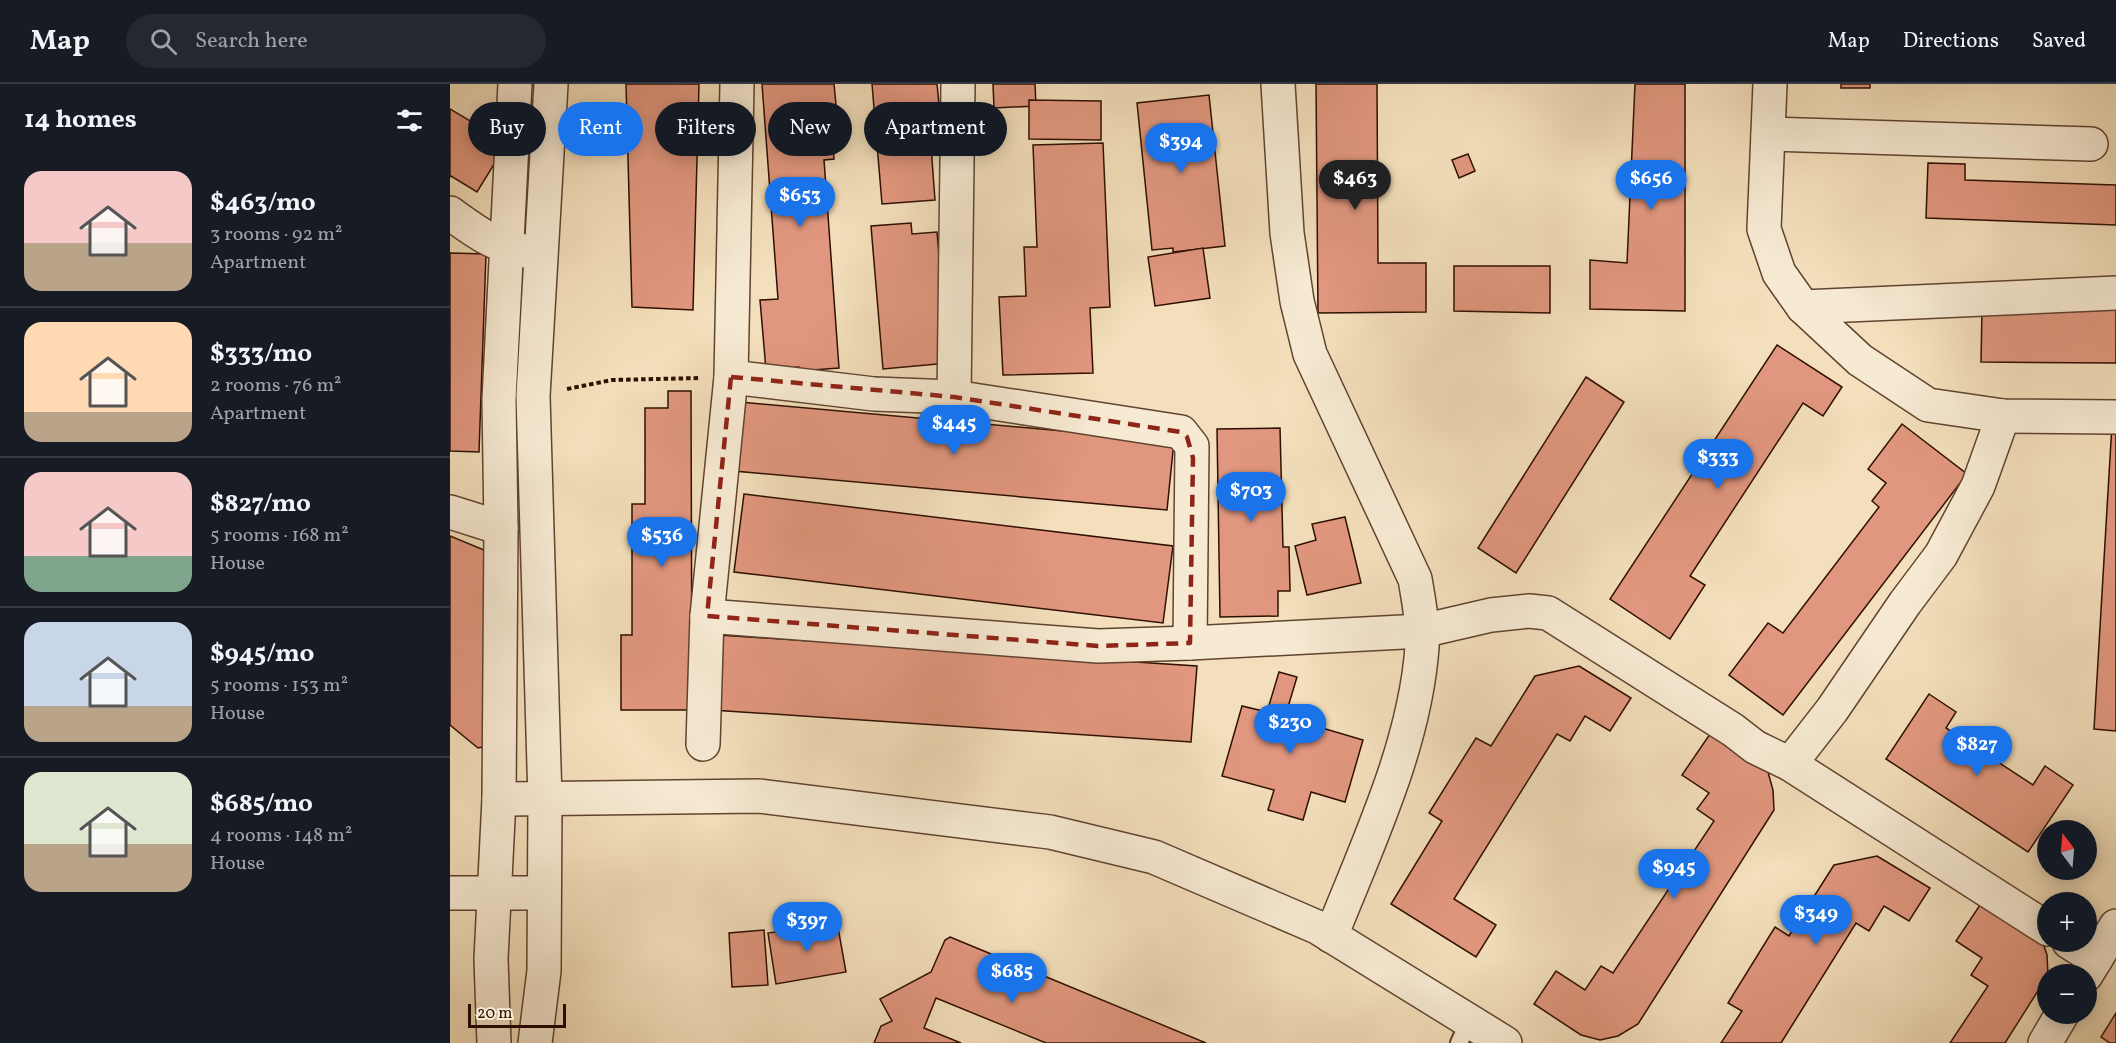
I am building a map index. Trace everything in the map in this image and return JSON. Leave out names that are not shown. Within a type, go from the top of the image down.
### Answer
[{"type":"street","points":[[494,1043],[491,959],[499,799],[501,528],[499,399],[515,84]]},
{"type":"street","points":[[535,1043],[544,970],[545,800],[533,396],[551,84]]},
{"type":"street","points":[[703,744],[707,616],[730,377],[737,84]]},
{"type":"street","points":[[954,397],[958,84]]},
{"type":"street","points":[[1278,84],[1287,233],[1297,301],[1310,354],[1415,579],[1421,608],[1422,646],[1415,699],[1387,796],[1331,936]]},
{"type":"street","points":[[1770,84],[1764,229],[1779,273],[1803,307],[1860,360],[1928,405],[2003,416],[2116,417]]},
{"type":"street","points":[[1768,134],[2091,144]]},
{"type":"street","points":[[450,213],[507,248],[541,253]]},
{"type":"street","points":[[1803,307],[2116,294]]},
{"type":"street","points":[[730,377],[874,394],[954,397],[1180,432],[1192,446],[1193,458],[1190,643]]},
{"type":"street","points":[[1790,764],[1832,710],[1905,603],[1941,555],[1978,486],[2003,416]]},
{"type":"street","points":[[450,512],[501,528]]},
{"type":"street","points":[[707,616],[1098,646],[1422,631],[1491,615],[1529,611],[1548,613],[1733,730],[1755,747],[1790,764],[2037,921]]},
{"type":"street","points":[[499,799],[759,796],[1050,832],[1154,857],[1317,927],[1464,1032],[1505,1043]]},
{"type":"street","points":[[450,893],[543,893]]},
{"type":"street","points":[[2093,964],[2116,926]]},
{"type":"street","points":[[2077,952],[2088,964]]},
{"type":"street","points":[[2045,1043],[2056,1024]]},
{"type":"path","points":[[533,396],[612,380],[730,377]]},
{"type":"highlighted area","points":[[731,377],[954,397],[1181,432],[1187,437],[1193,458],[1190,643],[1098,646],[707,616]]},
{"type":"building","points":[[626,84],[699,84],[699,102],[655,102],[655,156],[697,156],[693,310],[632,307],[628,156],[643,156],[643,102],[626,102]]},
{"type":"building","points":[[762,84],[834,84],[836,102],[768,102],[768,156],[834,156],[834,159],[824,160],[839,368],[799,371],[799,367],[766,370],[760,300],[778,299]]},
{"type":"building","points":[[872,84],[937,84],[939,102],[874,102]]},
{"type":"building","points":[[993,84],[1035,84],[1036,106],[1007,107],[1007,102],[994,102]]},
{"type":"building","points":[[1316,84],[1377,84],[1378,263],[1426,263],[1426,312],[1318,313]]},
{"type":"building","points":[[1635,84],[1685,84],[1685,311],[1590,309],[1590,260],[1627,263]]},
{"type":"building","points":[[1841,84],[1870,84],[1870,88],[1841,88]]},
{"type":"building","points":[[1209,95],[1225,246],[1173,252],[1173,248],[1152,250],[1137,103]]},
{"type":"building","points":[[1029,100],[1101,101],[1101,140],[1029,139]]},
{"type":"building","points":[[450,109],[468,120],[468,156],[499,156],[477,192],[450,177]]},
{"type":"building","points":[[1103,143],[1110,307],[1090,308],[1093,373],[1003,375],[999,297],[1026,296],[1024,247],[1037,247],[1033,145]]},
{"type":"building","points":[[1468,154],[1475,171],[1459,178],[1452,160]]},
{"type":"building","points":[[878,156],[932,156],[935,200],[882,204]]},
{"type":"building","points":[[1928,163],[1965,164],[1965,180],[2116,185],[2116,225],[1926,218]]},
{"type":"building","points":[[911,223],[912,234],[937,232],[948,363],[883,369],[871,226]]},
{"type":"building","points":[[1203,248],[1210,298],[1155,306],[1148,257]]},
{"type":"building","points":[[450,253],[486,254],[479,452],[450,451]]},
{"type":"building","points":[[1454,266],[1550,266],[1550,313],[1454,311]]},
{"type":"building","points":[[1982,309],[2116,310],[2116,363],[1981,362]]},
{"type":"building","points":[[1777,345],[1842,387],[1823,416],[1803,403],[1690,576],[1705,585],[1670,639],[1610,599]]},
{"type":"building","points":[[1586,377],[1624,402],[1516,573],[1478,548]]},
{"type":"building","points":[[668,391],[691,391],[692,710],[621,710],[621,635],[632,635],[632,504],[645,504],[645,408],[668,408]]},
{"type":"building","points":[[740,402],[1174,441],[1167,510],[734,471]]},
{"type":"building","points":[[1902,424],[1967,474],[1783,715],[1729,675],[1768,623],[1783,633],[1879,507],[1872,501],[1886,483],[1868,469]]},
{"type":"building","points":[[2112,424],[2116,424],[2116,731],[2094,729]]},
{"type":"building","points":[[1280,428],[1283,547],[1289,547],[1290,591],[1278,591],[1278,616],[1220,617],[1217,429]]},
{"type":"building","points":[[744,494],[1173,546],[1163,623],[734,572]]},
{"type":"building","points":[[1345,517],[1361,583],[1307,595],[1295,546],[1316,540],[1312,524]]},
{"type":"building","points":[[450,536],[496,555],[492,745],[478,748],[450,725]]},
{"type":"building","points":[[718,635],[1197,666],[1191,742],[712,710]]},
{"type":"building","points":[[1579,666],[1631,698],[1610,731],[1585,716],[1570,741],[1557,734],[1454,899],[1496,925],[1476,957],[1391,904],[1442,821],[1429,813],[1476,738],[1491,746],[1535,676]]},
{"type":"building","points":[[1279,672],[1297,677],[1285,717],[1363,740],[1345,802],[1311,792],[1303,820],[1268,810],[1274,790],[1222,776],[1242,706],[1267,712]]},
{"type":"building","points":[[1929,694],[1956,712],[1946,728],[2033,785],[2045,766],[2073,785],[2049,820],[2037,820],[2037,839],[2028,852],[1886,759]]},
{"type":"building","points":[[1710,734],[1768,772],[1773,790],[1774,810],[1638,1024],[1618,1036],[1600,1040],[1581,1035],[1534,1004],[1556,971],[1585,990],[1601,966],[1613,973],[1714,821],[1697,809],[1709,793],[1682,775]]},
{"type":"building","points":[[1877,856],[1930,888],[1909,921],[1884,906],[1869,931],[1856,923],[1781,1043],[1721,1043],[1742,1011],[1728,1003],[1775,927],[1789,936],[1834,865]]},
{"type":"building","points":[[1984,899],[2037,934],[2037,952],[2046,952],[2047,964],[2037,964],[2037,992],[2005,1043],[1950,1043],[1988,986],[1971,975],[1982,958],[1956,941]]},
{"type":"building","points":[[837,922],[846,972],[776,984],[768,933]]},
{"type":"building","points":[[764,930],[768,985],[732,987],[729,933]]},
{"type":"building","points":[[950,937],[1206,1043],[1046,1043],[936,998],[924,1028],[961,1043],[874,1043],[881,1026],[892,1021],[880,999],[931,972],[945,940]]},
{"type":"building","points":[[2116,1013],[2116,1043],[2110,1043],[2101,1037]]}]
